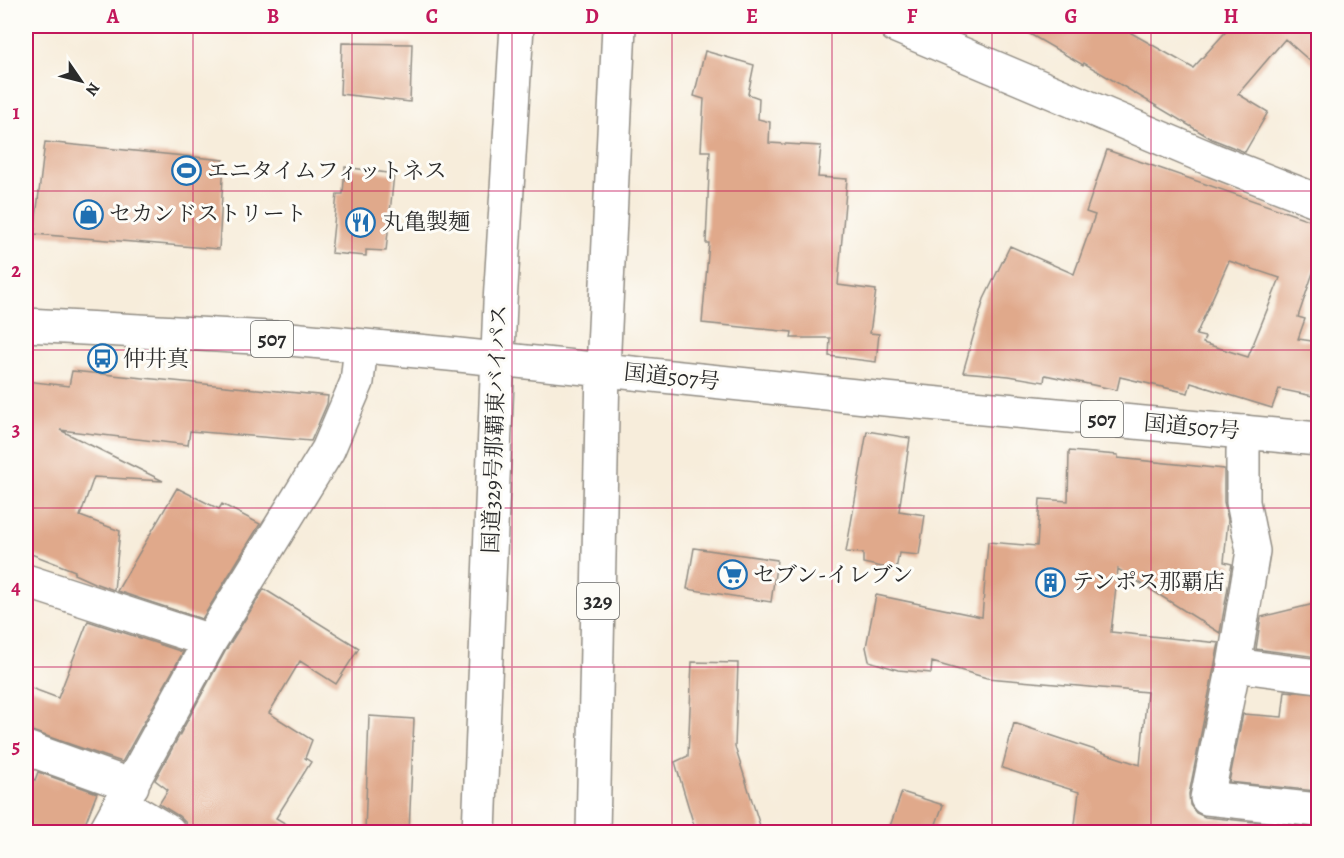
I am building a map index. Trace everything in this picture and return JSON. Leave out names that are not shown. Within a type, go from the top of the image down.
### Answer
[{"type":"main road","name":"国道329号那覇東バイパス","points":[[479,832],[499,359],[517,26]]},
{"type":"main road","name":"329","points":[[592,832],[603,370],[619,26]]},
{"type":"main road","points":[[896,26],[1202,155],[1318,201]]},
{"type":"main road","name":"国道507号","points":[[26,326],[290,339],[885,399],[1318,439]]},
{"type":"main road","points":[[105,832],[210,641],[328,450],[357,382],[361,346]]},
{"type":"main road","points":[[1245,432],[1243,502],[1252,551],[1234,665],[1207,798],[1318,810]]},
{"type":"main road","points":[[26,581],[210,641]]},
{"type":"main road","points":[[1234,665],[1318,676]]},
{"type":"main road","points":[[26,748],[127,795],[169,832]]},
{"type":"building","points":[[1016,26],[1119,26],[1193,68],[1231,26],[1318,26],[1318,68],[1285,39],[1238,94],[1268,112],[1245,152],[1212,139],[1084,63],[1083,65]]},
{"type":"building","points":[[342,43],[412,44],[410,102],[340,94]]},
{"type":"building","points":[[705,51],[754,65],[748,94],[759,98],[758,119],[770,122],[769,143],[821,146],[818,177],[847,179],[838,285],[876,290],[870,333],[879,334],[876,362],[829,356],[830,338],[791,338],[792,332],[702,323],[709,243],[706,243],[710,151],[701,151],[704,99],[694,96]]},
{"type":"building","points":[[45,142],[224,160],[219,249],[34,234]]},
{"type":"building","points":[[1107,150],[1318,223],[1318,258],[1298,317],[1305,319],[1298,339],[1318,342],[1318,397],[1279,389],[1272,408],[1191,383],[1188,393],[1120,377],[1117,390],[1045,375],[1044,382],[963,372],[984,299],[1010,246],[1074,274],[1095,215],[1086,212]],"holes":[[[1229,261],[1280,278],[1248,357],[1203,343],[1205,337],[1196,335]]]},
{"type":"building","name":"丸亀製麺","points":[[345,167],[394,174],[386,251],[366,250],[366,256],[331,253],[337,194],[343,194]]},
{"type":"building","points":[[72,371],[328,396],[327,404],[311,441],[190,431],[188,445],[60,430],[163,481],[94,477],[80,516],[120,531],[114,590],[74,574],[75,571],[26,552],[26,381],[69,386]]},
{"type":"building","points":[[867,431],[910,438],[899,511],[925,515],[919,555],[899,553],[896,570],[863,563],[863,553],[846,552]]},
{"type":"building","points":[[1069,451],[1224,469],[1224,502],[1228,520],[1224,562],[1232,564],[1220,633],[1118,569],[1111,632],[1219,643],[1189,794],[1190,805],[1196,813],[1205,817],[1312,828],[1311,832],[1074,832],[1079,792],[1002,768],[1014,723],[1140,765],[1147,692],[987,678],[932,662],[931,673],[898,670],[869,661],[866,647],[876,595],[982,617],[988,542],[1037,546],[1040,499],[1068,501]]},
{"type":"building","points":[[177,488],[219,509],[222,504],[260,524],[202,619],[117,591]]},
{"type":"building","name":"セブン-イレブン","points":[[694,548],[777,560],[771,602],[687,589]]},
{"type":"building","points":[[264,589],[359,648],[336,684],[300,661],[269,713],[312,740],[305,758],[311,762],[276,818],[300,832],[188,832],[186,823],[179,816],[159,804],[168,790],[155,780],[226,650]]},
{"type":"building","points":[[1318,603],[1318,657],[1256,649],[1261,617]]},
{"type":"building","points":[[88,621],[183,652],[122,762],[26,729],[26,686],[58,698]]},
{"type":"building","points":[[692,662],[738,663],[735,747],[762,832],[696,832],[675,762],[688,756]]},
{"type":"building","points":[[1285,691],[1318,694],[1316,791],[1229,782],[1243,714],[1282,717]]},
{"type":"building","points":[[369,716],[414,719],[409,832],[365,832]]},
{"type":"building","points":[[38,772],[97,793],[82,832],[26,832],[26,777],[35,780]]},
{"type":"building","points":[[902,792],[943,805],[933,832],[888,832]]},
{"type":"place","name":"エニタイムフィットネス","points":[[186,171]]},
{"type":"place","name":"セカンドストリート","points":[[88,214]]},
{"type":"place","name":"丸亀製麺","points":[[361,222]]},
{"type":"place","name":"仲井真","points":[[102,359]]},
{"type":"place","name":"セブン-イレブン","points":[[732,575]]},
{"type":"place","name":"テンポス那覇店","points":[[1051,582]]}]
